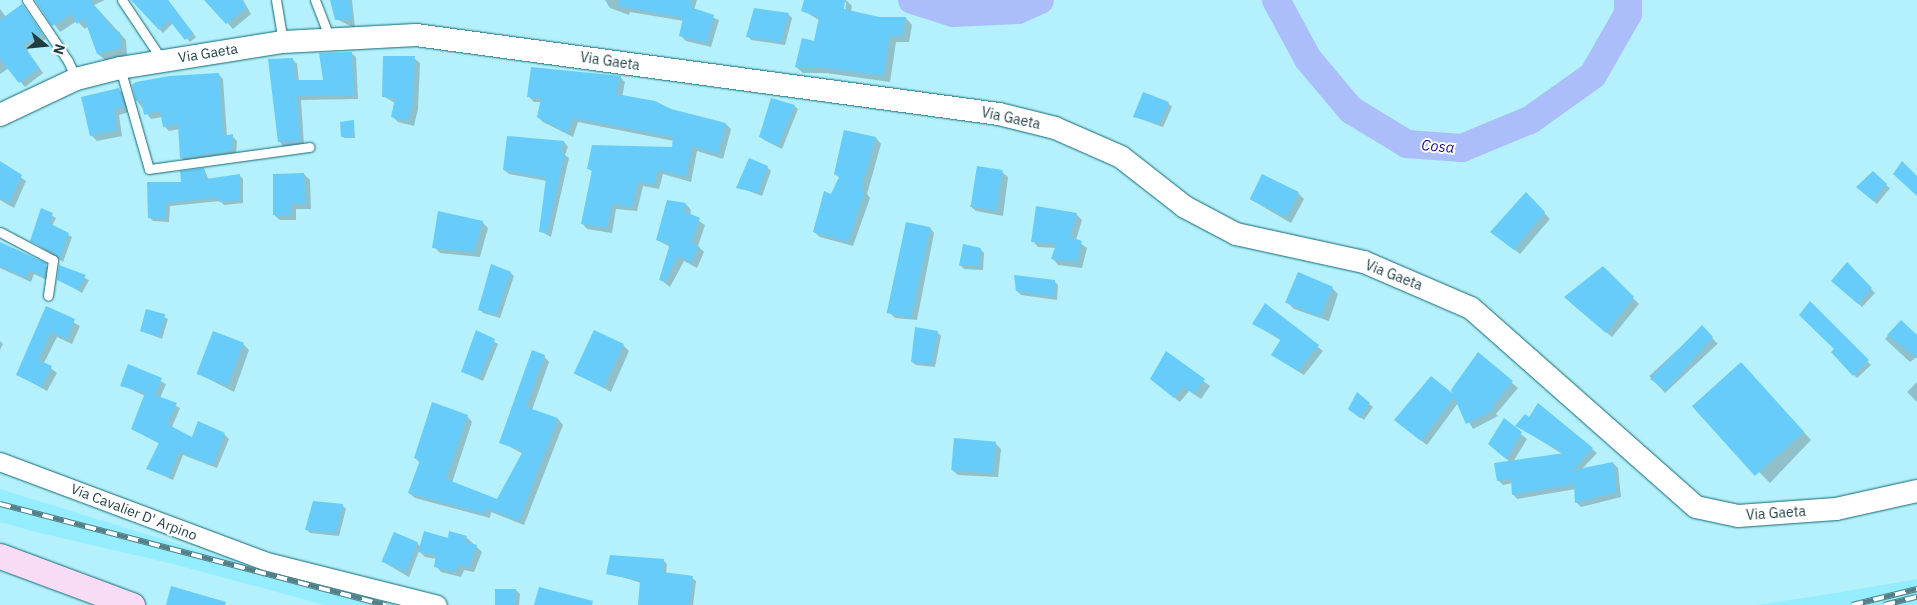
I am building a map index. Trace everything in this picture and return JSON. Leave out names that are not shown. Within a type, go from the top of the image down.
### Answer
[{"type":"main road","points":[[0,556],[132,605]]},
{"type":"street","name":"Via Gaeta","points":[[0,115],[76,79],[120,68],[283,42],[416,35],[1000,114],[1055,128],[1121,157],[1185,207],[1236,234],[1364,262],[1471,308],[1696,507],[1738,516],[1836,509],[1917,491]]},
{"type":"street","name":"Via Cavalier D' Arpino","points":[[0,462],[267,562],[438,605]]},
{"type":"lane","points":[[27,0],[68,61],[76,79]]},
{"type":"lane","points":[[122,0],[162,61]]},
{"type":"lane","points":[[276,0],[283,42]]},
{"type":"lane","points":[[315,0],[330,40]]},
{"type":"lane","points":[[120,68],[149,169],[309,147]]},
{"type":"lane","points":[[0,232],[53,260],[48,296]]},
{"type":"shaded area","points":[[0,489],[207,553],[416,605],[325,605],[173,564],[0,522]]},
{"type":"shaded area","points":[[1917,579],[1917,605],[1756,605],[1836,593]]},
{"type":"building","points":[[35,0],[90,0],[115,31],[120,32],[121,48],[97,54],[84,18],[77,24],[72,14],[52,26]]},
{"type":"building","points":[[131,0],[168,0],[193,33],[185,40],[169,20],[159,30]]},
{"type":"building","points":[[204,0],[242,0],[246,8],[226,24]]},
{"type":"building","points":[[330,0],[349,0],[352,19],[335,20]]},
{"type":"building","points":[[619,0],[691,0],[690,7],[714,15],[707,43],[679,36],[683,18],[618,6]]},
{"type":"building","points":[[804,0],[845,0],[844,9],[879,17],[906,17],[902,36],[890,36],[883,76],[819,67],[795,67],[802,38],[814,41],[819,17],[801,11]]},
{"type":"building","points":[[22,4],[42,33],[23,45],[39,68],[19,83],[0,59],[0,20]]},
{"type":"building","points":[[754,8],[789,13],[781,42],[746,37]]},
{"type":"building","points":[[352,52],[354,95],[297,96],[300,141],[278,142],[268,59],[293,58],[295,80],[323,80],[319,53]]},
{"type":"building","points":[[383,56],[415,56],[413,103],[408,121],[391,117],[395,98],[382,97]]},
{"type":"building","points":[[531,67],[621,76],[616,94],[655,101],[671,109],[726,123],[718,154],[692,146],[686,177],[658,170],[654,185],[638,182],[632,207],[612,204],[607,228],[581,224],[592,170],[587,169],[592,145],[672,147],[673,137],[573,118],[567,133],[537,117],[541,98],[527,97]]},
{"type":"building","points":[[219,73],[223,136],[233,134],[232,151],[180,158],[178,124],[163,127],[160,111],[144,115],[141,100],[136,101],[132,85],[136,82],[169,76]]},
{"type":"building","points":[[119,88],[124,106],[114,110],[117,130],[90,136],[81,97]]},
{"type":"building","points":[[1143,92],[1169,102],[1159,124],[1133,117]]},
{"type":"building","points":[[771,98],[795,105],[778,146],[759,137]]},
{"type":"building","points":[[354,120],[354,137],[341,137],[340,122]]},
{"type":"building","points":[[844,130],[876,137],[861,189],[865,191],[848,242],[813,232],[824,191],[831,194],[839,177],[834,174]]},
{"type":"building","points":[[507,136],[564,141],[560,152],[565,153],[547,233],[539,232],[546,178],[503,170]]},
{"type":"building","points":[[749,158],[768,166],[758,193],[736,188]]},
{"type":"building","points":[[0,161],[22,175],[9,203],[0,198]]},
{"type":"building","points":[[1902,161],[1917,176],[1917,196],[1893,174]]},
{"type":"building","points":[[977,166],[1003,170],[996,211],[971,206]]},
{"type":"building","points":[[204,168],[206,179],[240,174],[240,200],[219,202],[219,197],[166,203],[166,218],[148,218],[147,182],[181,182],[180,171]]},
{"type":"building","points":[[1873,171],[1887,184],[1873,201],[1856,187]]},
{"type":"building","points":[[304,173],[306,204],[291,204],[291,215],[273,215],[273,174]]},
{"type":"building","points":[[1262,174],[1299,192],[1287,217],[1250,199]]},
{"type":"building","points":[[1526,192],[1545,212],[1514,250],[1490,232]]},
{"type":"building","points":[[667,200],[686,203],[684,211],[700,218],[691,243],[699,246],[691,263],[678,256],[665,282],[659,280],[670,244],[656,240]]},
{"type":"building","points":[[1036,206],[1077,213],[1070,237],[1082,241],[1077,262],[1051,259],[1056,244],[1031,242]]},
{"type":"building","points":[[41,208],[53,213],[49,223],[69,233],[59,260],[56,254],[30,241]]},
{"type":"building","points":[[438,211],[483,221],[474,252],[432,248]]},
{"type":"building","points":[[906,222],[930,227],[911,318],[887,313]]},
{"type":"building","points":[[0,242],[46,263],[44,277],[29,270],[26,278],[0,266]]},
{"type":"building","points":[[963,244],[981,248],[979,266],[959,266]]},
{"type":"building","points":[[1847,262],[1872,288],[1858,304],[1831,281]]},
{"type":"building","points":[[491,264],[511,272],[496,315],[478,310]]},
{"type":"building","points":[[59,265],[86,275],[78,290],[57,280]]},
{"type":"building","points":[[1603,266],[1634,297],[1606,333],[1564,297]]},
{"type":"building","points":[[1298,272],[1333,287],[1320,317],[1285,302]]},
{"type":"building","points":[[1014,275],[1055,280],[1054,297],[1016,291]]},
{"type":"building","points":[[1810,301],[1869,360],[1853,376],[1831,352],[1834,349],[1799,315]]},
{"type":"building","points":[[1265,303],[1319,345],[1298,371],[1271,355],[1281,339],[1252,324]]},
{"type":"building","points":[[46,306],[75,319],[67,339],[51,332],[38,360],[52,366],[41,387],[16,375]]},
{"type":"building","points":[[146,309],[165,314],[159,336],[140,331]]},
{"type":"building","points":[[1901,320],[1917,335],[1917,358],[1887,335]]},
{"type":"building","points":[[1702,325],[1713,337],[1666,390],[1650,379]]},
{"type":"building","points":[[915,327],[938,331],[931,364],[911,362]]},
{"type":"building","points":[[476,330],[495,339],[479,378],[461,372]]},
{"type":"building","points":[[594,330],[624,344],[604,387],[574,374]]},
{"type":"building","points":[[213,331],[244,343],[227,386],[197,374]]},
{"type":"building","points":[[532,350],[545,355],[526,407],[558,418],[519,521],[486,508],[485,514],[408,493],[420,460],[414,458],[432,402],[468,415],[446,479],[497,499],[523,451],[499,443]]},
{"type":"building","points":[[1166,351],[1205,379],[1194,394],[1183,386],[1174,398],[1150,379]]},
{"type":"building","points":[[1478,352],[1513,381],[1491,408],[1494,410],[1466,424],[1454,397],[1421,441],[1394,420],[1431,376],[1452,393],[1451,390]]},
{"type":"building","points":[[1741,362],[1804,432],[1755,476],[1692,406]]},
{"type":"building","points":[[128,364],[162,378],[155,395],[177,403],[167,424],[192,437],[198,421],[225,433],[213,465],[179,452],[169,477],[146,469],[159,443],[131,429],[145,393],[120,386]]},
{"type":"building","points":[[1357,392],[1370,403],[1360,418],[1348,409]]},
{"type":"building","points":[[1538,403],[1593,448],[1573,470],[1613,462],[1617,492],[1575,503],[1574,484],[1512,495],[1511,478],[1497,481],[1494,463],[1564,453],[1515,426],[1525,414],[1529,417]]},
{"type":"building","points":[[1504,418],[1522,432],[1506,459],[1488,444]]},
{"type":"building","points":[[954,438],[996,442],[993,474],[951,470]]},
{"type":"building","points":[[313,501],[343,504],[336,533],[305,530]]},
{"type":"building","points":[[424,531],[448,538],[449,531],[467,536],[464,541],[477,545],[469,567],[459,565],[455,572],[434,567],[436,555],[418,552]]},
{"type":"building","points":[[394,532],[418,542],[405,572],[381,561]]},
{"type":"building","points":[[610,555],[664,559],[663,572],[693,576],[689,605],[638,605],[640,581],[606,574]]},
{"type":"building","points":[[171,586],[226,602],[225,605],[166,605]]},
{"type":"building","points":[[539,587],[593,601],[592,605],[534,605]]},
{"type":"building","points":[[495,589],[516,589],[516,605],[495,605]]},
{"type":"waterway","name":"Cosa","points":[[912,0],[953,13],[1018,10],[1040,0]]},
{"type":"waterway","name":"Cosa","points":[[1276,0],[1308,59],[1351,110],[1407,144],[1462,148],[1530,120],[1593,75],[1628,14],[1628,0]]},
{"type":"railway","points":[[0,504],[386,605]]},
{"type":"railway","points":[[1852,605],[1917,589]]},
{"type":"railway","points":[[1884,605],[1917,597]]}]
